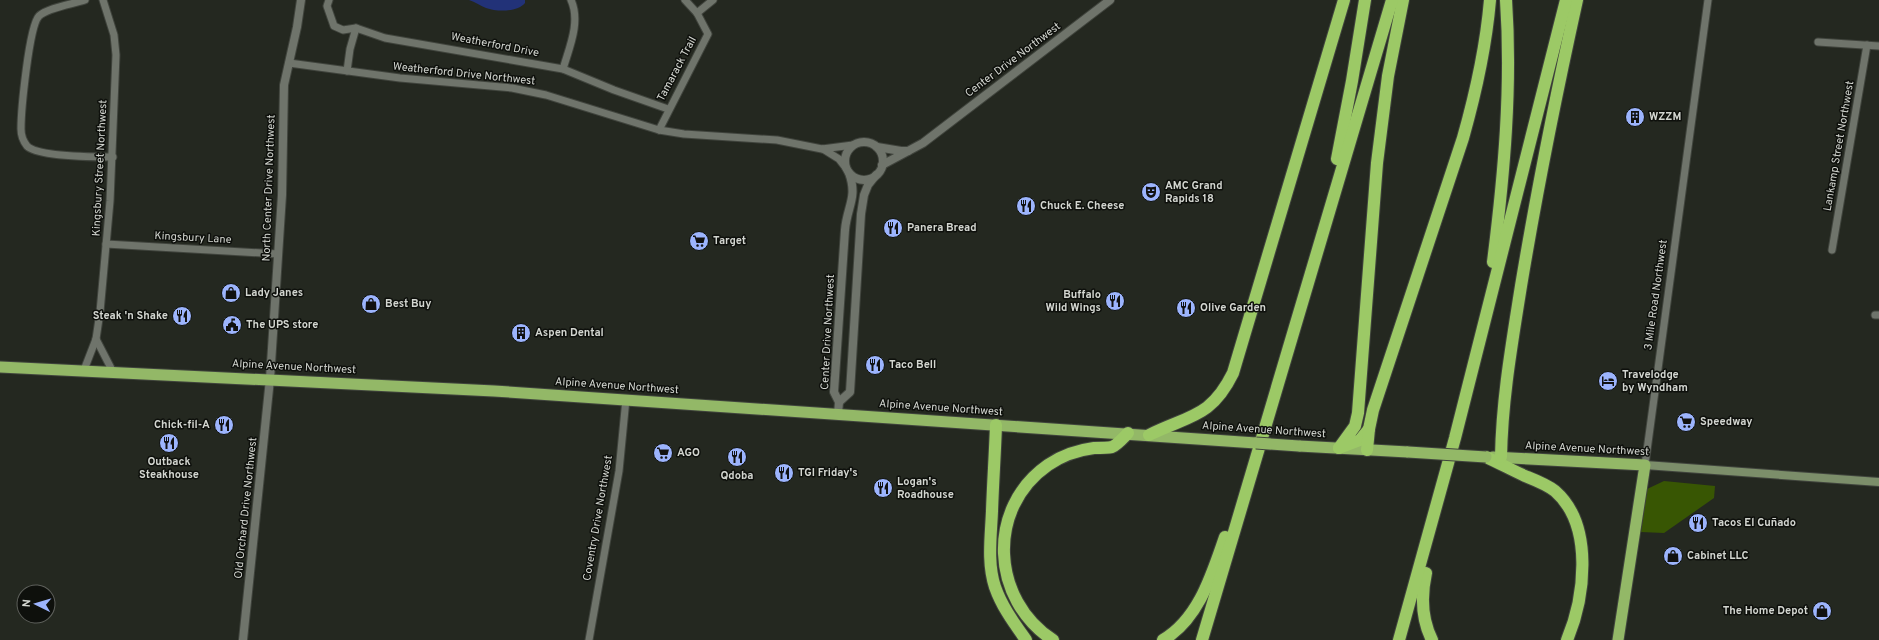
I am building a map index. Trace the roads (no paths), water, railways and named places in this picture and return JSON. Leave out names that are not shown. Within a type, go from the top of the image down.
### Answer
[{"type":"highway","points":[[1149,435],[1170,424],[1194,417],[1206,409],[1226,388],[1233,373],[1344,0]]},
{"type":"highway","points":[[1327,215],[1330,190],[1352,81],[1365,0]]},
{"type":"highway","points":[[1202,640],[1392,0]]},
{"type":"highway","points":[[1340,448],[1355,426],[1358,413],[1376,163],[1388,76],[1403,0]]},
{"type":"highway","points":[[1367,450],[1369,429],[1384,376],[1464,138],[1482,64],[1490,0]]},
{"type":"highway","points":[[1487,310],[1505,153],[1509,66],[1506,0]]},
{"type":"highway","points":[[1399,640],[1430,530],[1566,0]]},
{"type":"highway","points":[[1501,457],[1502,422],[1508,371],[1534,204],[1577,0]]},
{"type":"highway","name":"Alpine Avenue Northwest","points":[[0,367],[270,379],[626,399],[1218,441],[1645,465]]},
{"type":"highway","points":[[996,425],[990,545],[991,568],[995,586],[1001,601],[1009,617],[1026,640]]},
{"type":"highway","points":[[1340,448],[1360,440],[1369,429]]},
{"type":"highway","points":[[1053,640],[1027,618],[1015,601],[1008,583],[1004,559],[1004,539],[1009,519],[1016,503],[1026,487],[1049,465],[1076,452],[1112,447],[1128,434]]},
{"type":"highway","points":[[1486,457],[1540,482],[1554,491],[1567,504],[1576,522],[1581,538],[1582,564],[1575,622],[1567,640]]},
{"type":"highway","name":"3 Mile Road Northwest","points":[[1618,640],[1645,465]]},
{"type":"highway","points":[[1163,640],[1182,626],[1194,611],[1203,594],[1230,522],[1244,500]]},
{"type":"highway","points":[[1430,530],[1428,563],[1423,589],[1422,610],[1427,630],[1432,640]]},
{"type":"main road","name":"Alpine Avenue Northwest","points":[[1645,465],[1879,482]]},
{"type":"street","points":[[85,0],[44,12],[35,22],[32,31],[26,76],[21,129],[22,139],[33,151],[65,155],[113,157]]},
{"type":"street","name":"Kingsbury Street Northwest","points":[[84,370],[96,339],[113,157],[116,55],[114,35],[103,0]]},
{"type":"street","name":"North Center Drive Northwest","points":[[270,379],[282,195],[284,84],[297,27],[301,0]]},
{"type":"street","name":"Weatherford Drive","points":[[329,0],[327,6],[334,26],[343,30],[356,28],[385,38],[563,69],[614,90],[668,109]]},
{"type":"street","points":[[563,69],[574,31],[575,8],[571,0]]},
{"type":"street","name":"Tamarack Trail","points":[[659,130],[668,109],[708,34],[697,13],[685,0]]},
{"type":"street","points":[[697,13],[713,0]]},
{"type":"street","name":"Center Drive Northwest","points":[[882,165],[923,143],[1110,0]]},
{"type":"street","name":"3 Mile Road Northwest","points":[[1645,465],[1708,0]]},
{"type":"street","points":[[347,71],[350,49],[356,28]]},
{"type":"street","points":[[1818,42],[1879,46]]},
{"type":"street","name":"Lankamp Street Northwest","points":[[1832,250],[1867,45]]},
{"type":"street","name":"Weatherford Drive Northwest","points":[[289,63],[400,78],[512,88],[546,94],[659,130],[684,134],[776,140],[822,149],[853,145]]},
{"type":"street","points":[[877,147],[883,159],[882,165],[876,175],[865,180],[859,180],[847,170],[846,155],[853,145],[866,142],[877,147],[901,151],[908,150]]},
{"type":"street","name":"Weatherford Drive Northwest","points":[[822,149],[839,159],[847,170]]},
{"type":"street","name":"Center Drive Northwest","points":[[847,170],[853,184],[854,192],[845,227],[834,392],[839,402],[850,392],[860,226],[864,195],[868,185],[876,175]]},
{"type":"street","name":"Kingsbury Lane","points":[[106,244],[278,254]]},
{"type":"street","points":[[96,339],[113,372]]},
{"type":"street","name":"Old Orchard Drive Northwest","points":[[243,640],[270,379]]},
{"type":"street","name":"Coventry Drive Northwest","points":[[589,640],[619,471],[626,399]]},
{"type":"street","points":[[838,414],[839,402]]},
{"type":"water","points":[[469,0],[525,0],[525,3],[522,6],[512,10],[501,11],[486,8]]},
{"type":"place","name":"WZZM","points":[[1635,117]]},
{"type":"place","name":"AMC Grand Rapids 18","points":[[1151,192]]},
{"type":"place","name":"Chuck E. Cheese","points":[[1026,206]]},
{"type":"place","name":"Panera Bread","points":[[893,228]]},
{"type":"place","name":"Target","points":[[699,241]]},
{"type":"place","name":"Lady Janes","points":[[231,293]]},
{"type":"place","name":"Buffalo Wild Wings","points":[[1115,301]]},
{"type":"place","name":"Best Buy","points":[[371,304]]},
{"type":"place","name":"Olive Garden","points":[[1186,308]]},
{"type":"place","name":"Steak 'n Shake","points":[[182,316]]},
{"type":"place","name":"The UPS store","points":[[232,325]]},
{"type":"place","name":"Aspen Dental","points":[[521,333]]},
{"type":"place","name":"Taco Bell","points":[[875,365]]},
{"type":"place","name":"Travelodge by Wyndham","points":[[1608,381]]},
{"type":"place","name":"Speedway","points":[[1686,422]]},
{"type":"place","name":"Chick-fil-A","points":[[224,425]]},
{"type":"place","name":"Outback Steakhouse","points":[[169,443]]},
{"type":"place","name":"AGO","points":[[663,453]]},
{"type":"place","name":"Qdoba","points":[[737,457]]},
{"type":"place","name":"TGI Friday's","points":[[784,473]]},
{"type":"place","name":"Logan's Roadhouse","points":[[883,488]]},
{"type":"place","name":"Tacos El Cuñado","points":[[1698,523]]},
{"type":"place","name":"Cabinet LLC","points":[[1673,556]]},
{"type":"place","name":"The Home Depot","points":[[1822,611]]}]
